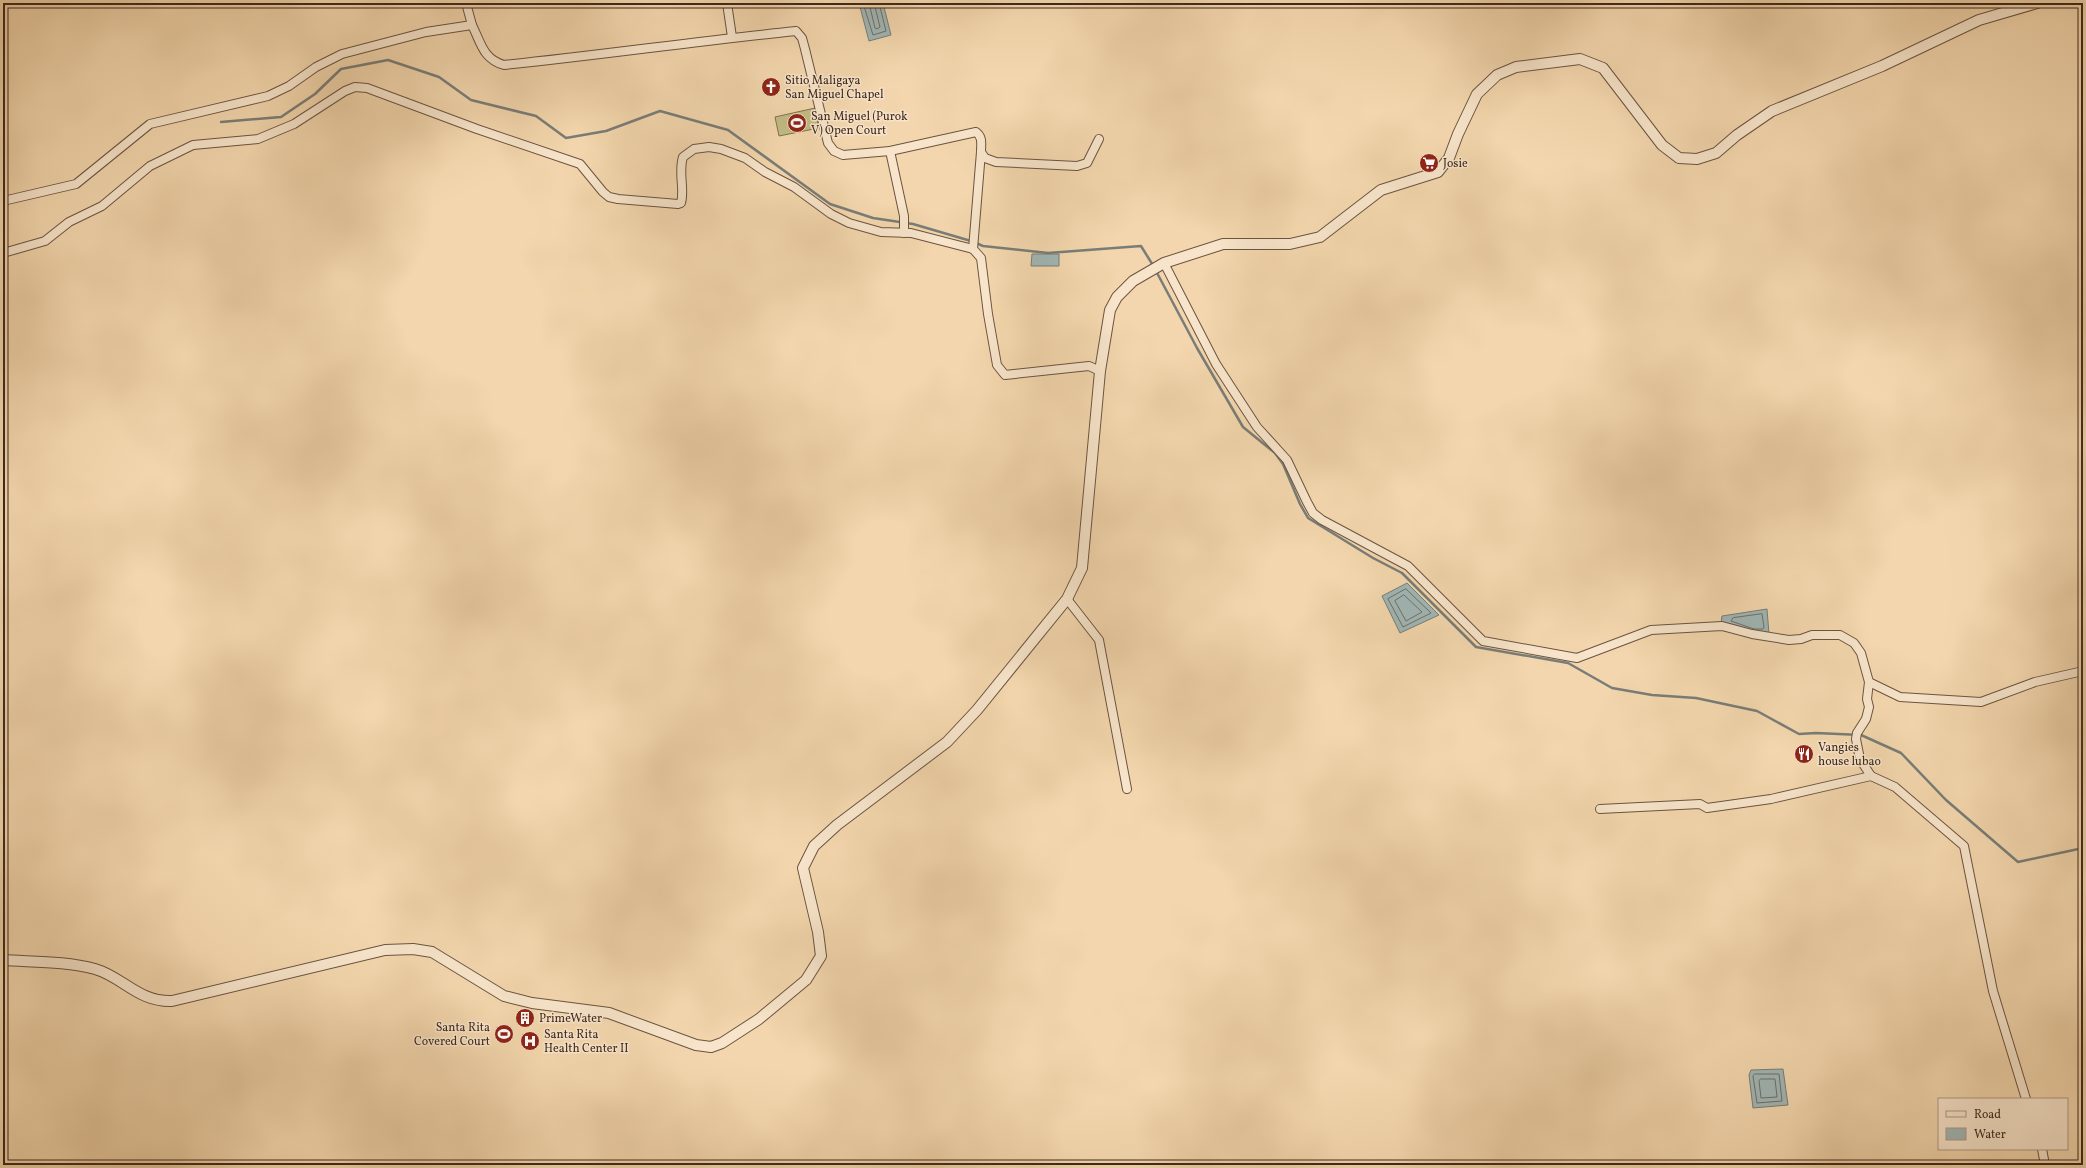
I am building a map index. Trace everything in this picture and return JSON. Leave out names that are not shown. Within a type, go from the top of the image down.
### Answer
[{"type":"street","points":[[466,3],[472,25],[486,54],[493,61],[504,65],[579,57],[732,37],[796,31],[802,38],[828,143],[834,151],[843,155],[890,151],[976,132],[981,138],[973,249]]},
{"type":"street","points":[[728,3],[732,37]]},
{"type":"street","points":[[3,960],[73,965],[97,970],[139,993],[158,1001],[172,1000],[385,950],[413,949],[432,952],[504,996],[532,1003],[610,1013],[696,1045],[711,1047],[722,1043],[759,1019],[806,980],[821,956],[818,932],[803,868],[814,846],[837,825],[947,742],[977,710],[1067,599],[1082,568],[1100,371],[1110,310],[1117,297],[1133,281],[1164,263],[1223,244],[1290,244],[1320,237],[1381,190],[1438,172],[1449,158],[1458,134],[1477,94],[1497,75],[1516,67],[1580,59],[1603,68],[1662,145],[1679,158],[1697,159],[1716,153],[1737,135],[1772,111],[1882,66],[1979,20],[2037,3]]},
{"type":"street","points":[[3,201],[76,184],[150,124],[268,96],[289,86],[316,67],[342,54],[426,32],[472,25]]},
{"type":"street","points":[[3,253],[45,241],[69,222],[102,206],[150,166],[193,144],[258,139],[294,124],[345,91],[355,87],[367,88],[477,129],[580,164],[609,197],[673,204],[681,202],[680,174],[683,157],[694,149],[709,147],[721,149],[745,158],[765,172],[794,187],[831,214],[849,223],[881,232],[904,229],[911,233],[973,249],[981,258],[988,314],[997,364],[1004,375],[1089,366],[1100,371]]},
{"type":"street","points":[[981,152],[985,158],[996,162],[1077,166],[1088,163],[1099,139]]},
{"type":"street","points":[[890,151],[904,216],[904,229]]},
{"type":"street","points":[[1164,263],[1216,364],[1257,427],[1287,460],[1313,513],[1322,520],[1408,566],[1482,641],[1577,658],[1651,630],[1722,626],[1752,634],[1789,640],[1801,639],[1812,635],[1840,635],[1854,643],[1861,653],[1869,682],[1867,699],[1869,707],[1866,719],[1857,733],[1856,740],[1860,759],[1871,776],[1895,787],[1964,846],[1993,991],[2026,1098]]},
{"type":"street","points":[[1067,599],[1098,640],[1127,789]]},
{"type":"street","points":[[1869,682],[1900,697],[1981,702],[2035,682],[2083,671]]},
{"type":"street","points":[[1600,809],[1700,804],[1707,808],[1771,799],[1871,776]]},
{"type":"street","points":[[2042,1150],[2045,1165]]},
{"type":"shaded area","name":"San Miguel (Purok V) Open Court","points":[[815,108],[819,128],[779,136],[775,117]]},
{"type":"water","points":[[859,3],[883,3],[891,35],[869,41]]},
{"type":"water","points":[[1032,254],[1059,254],[1059,266],[1031,266]]},
{"type":"water","points":[[1407,583],[1439,615],[1400,633],[1382,596]]},
{"type":"water","points":[[1767,609],[1769,634],[1721,623],[1722,616]]},
{"type":"water","points":[[1783,1069],[1788,1105],[1753,1108],[1749,1075],[1751,1070]]},
{"type":"waterway","points":[[221,122],[281,117],[315,94],[341,69],[388,60],[439,77],[471,100],[536,116],[566,138],[606,131],[660,111],[728,130],[830,204],[873,218],[913,224],[971,241]]},
{"type":"waterway","points":[[976,243],[983,246],[1048,253],[1141,246],[1154,267]]},
{"type":"waterway","points":[[1156,271],[1197,348],[1243,427],[1275,453],[1283,464],[1300,504],[1308,518],[1373,558],[1402,573],[1476,647],[1568,663],[1612,688],[1652,695],[1696,698],[1757,711],[1799,734],[1816,733],[1861,735],[1901,753],[1946,800],[2018,862],[2083,848]]},
{"type":"place","name":"Sitio Maligaya San Miguel Chapel","points":[[771,87]]},
{"type":"place","name":"San Miguel (Purok V) Open Court","points":[[797,123]]},
{"type":"place","name":"Josie","points":[[1429,163]]},
{"type":"place","name":"Vangies house lubao","points":[[1804,754]]},
{"type":"place","name":"PrimeWater","points":[[525,1018]]},
{"type":"place","name":"Santa Rita Covered Court","points":[[504,1034]]},
{"type":"place","name":"Santa Rita Health Center II","points":[[530,1041]]}]
